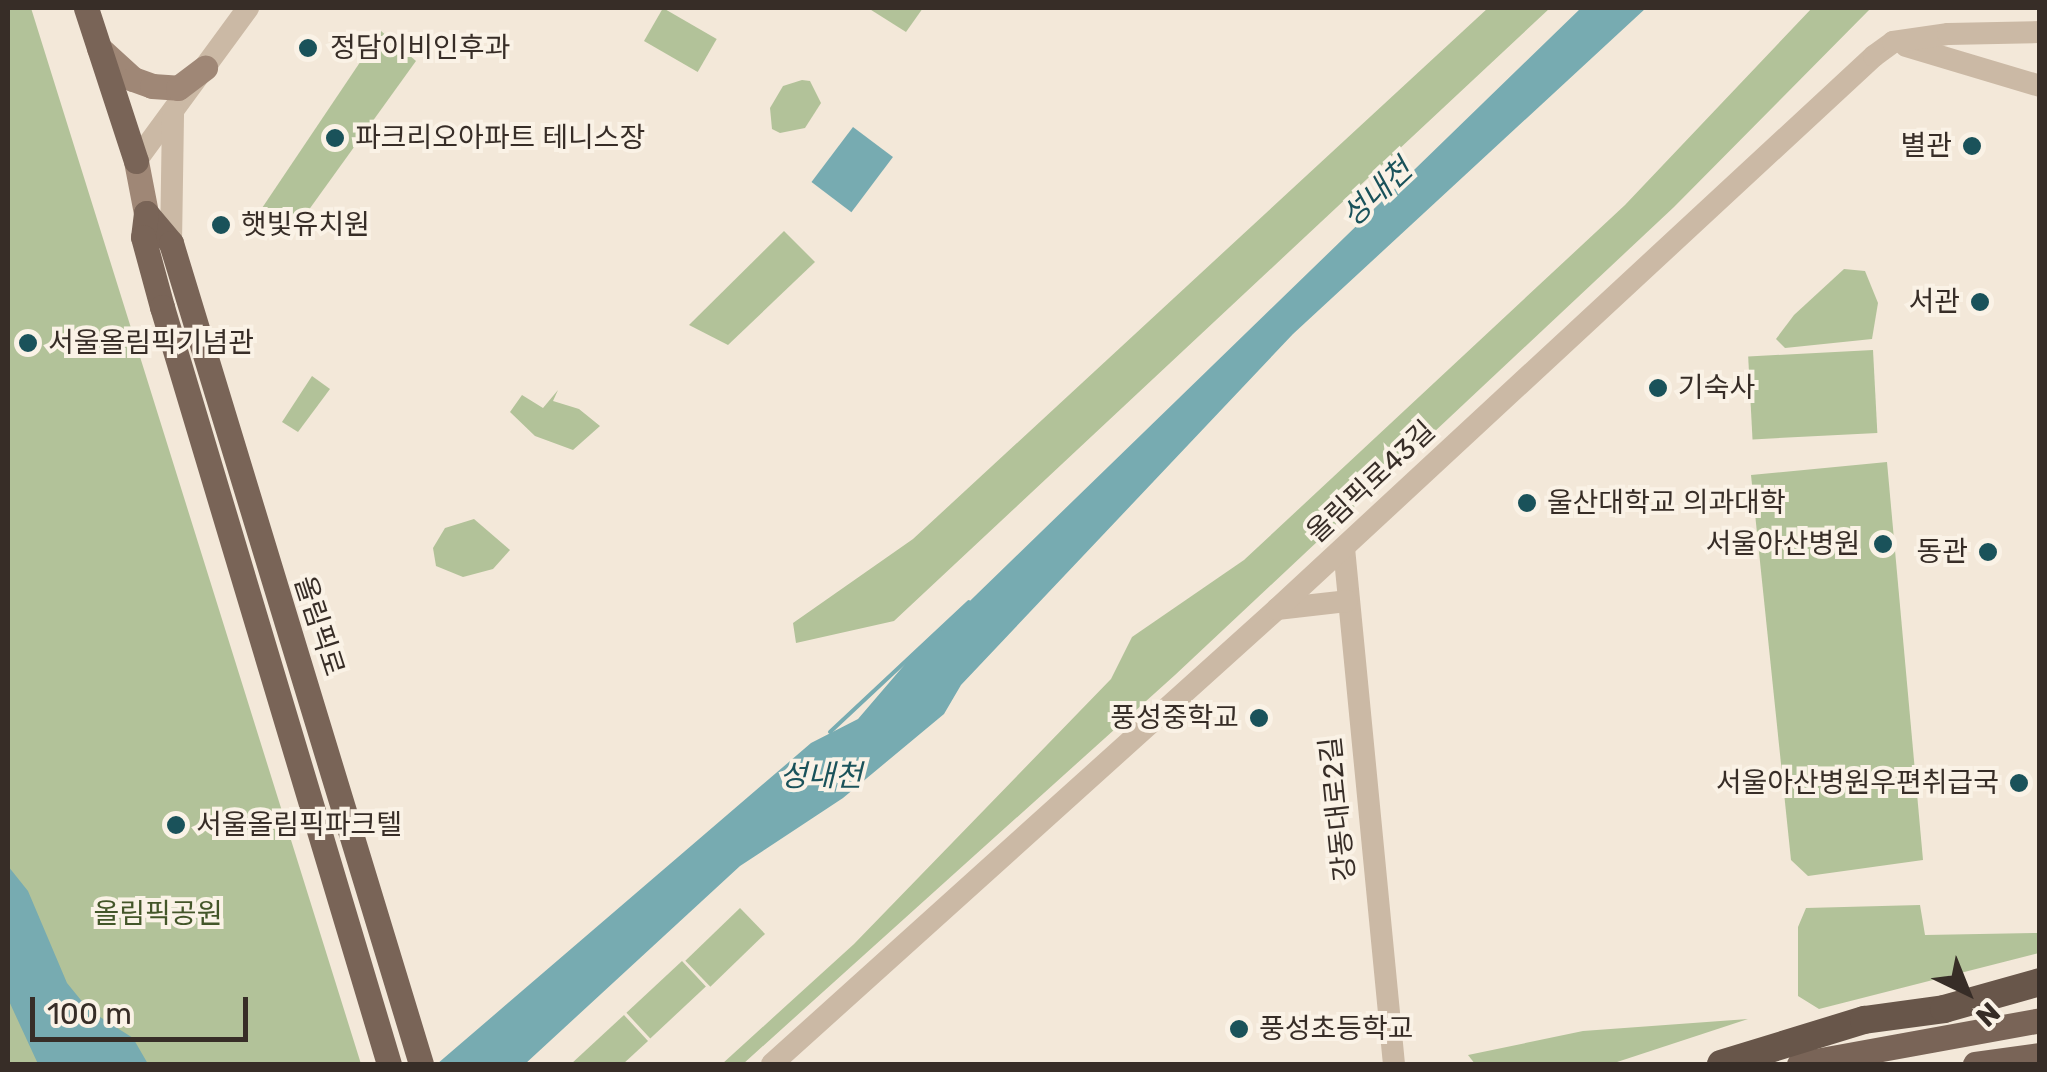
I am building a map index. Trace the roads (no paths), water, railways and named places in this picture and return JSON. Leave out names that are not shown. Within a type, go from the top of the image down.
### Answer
[{"type":"highway","points":[[1721,1064],[1864,1020],[1944,1009],[2040,982]]},
{"type":"main road","name":"올림픽로","points":[[86,8],[136,161],[146,213],[143,237],[162,308],[389,1064]]},
{"type":"main road","points":[[99,48],[133,79],[152,86],[178,88],[205,68]]},
{"type":"main road","name":"올림픽로","points":[[146,213],[171,243],[421,1064]]},
{"type":"main road","points":[[1799,1064],[2040,1020]]},
{"type":"main road","points":[[1975,1064],[2040,1055]]},
{"type":"street","points":[[136,161],[248,8]]},
{"type":"street","points":[[1893,42],[2040,32]]},
{"type":"street","points":[[1893,42],[2040,86]]},
{"type":"street","name":"올림픽로43길","points":[[772,1064],[1277,610],[1893,42]]},
{"type":"street","points":[[171,243],[173,112]]},
{"type":"street","name":"강동대로2길","points":[[1344,548],[1394,1064]]},
{"type":"street","points":[[1277,610],[1347,601]]},
{"type":"street","points":[[1944,1009],[2040,994]]},
{"type":"water","name":"성내천","points":[[1581,8],[1646,8],[1293,334],[961,685],[944,714],[843,798],[740,866],[525,1064],[437,1064],[811,743],[858,719],[906,663]]},
{"type":"water","points":[[853,127],[893,157],[851,212],[811,182]]},
{"type":"water","points":[[8,866],[28,891],[67,983],[89,1010],[133,1038],[148,1064],[38,1064],[8,999]]},
{"type":"waterway","name":"성내천","points":[[830,732],[969,602]]},
{"type":"place","name":"정담이비인후과","points":[[308,48]]},
{"type":"place","name":"파크리오아파트 테니스장","points":[[335,138]]},
{"type":"place","name":"별관","points":[[1972,146]]},
{"type":"place","name":"햇빛유치원","points":[[221,225]]},
{"type":"place","name":"서관","points":[[1980,302]]},
{"type":"place","name":"서울올림픽기념관","points":[[28,343]]},
{"type":"place","name":"기숙사","points":[[1658,388]]},
{"type":"place","name":"울산대학교 의과대학","points":[[1527,503]]},
{"type":"place","name":"서울아산병원","points":[[1883,544]]},
{"type":"place","name":"동관","points":[[1988,552]]},
{"type":"place","name":"풍성중학교","points":[[1259,718]]},
{"type":"place","name":"서울아산병원우편취급국","points":[[2019,783]]},
{"type":"place","name":"서울올림픽파크텔","points":[[176,825]]},
{"type":"place","name":"풍성초등학교","points":[[1239,1029]]},
{"type":"park label","name":"올림픽공원","points":[[158,914]]}]
